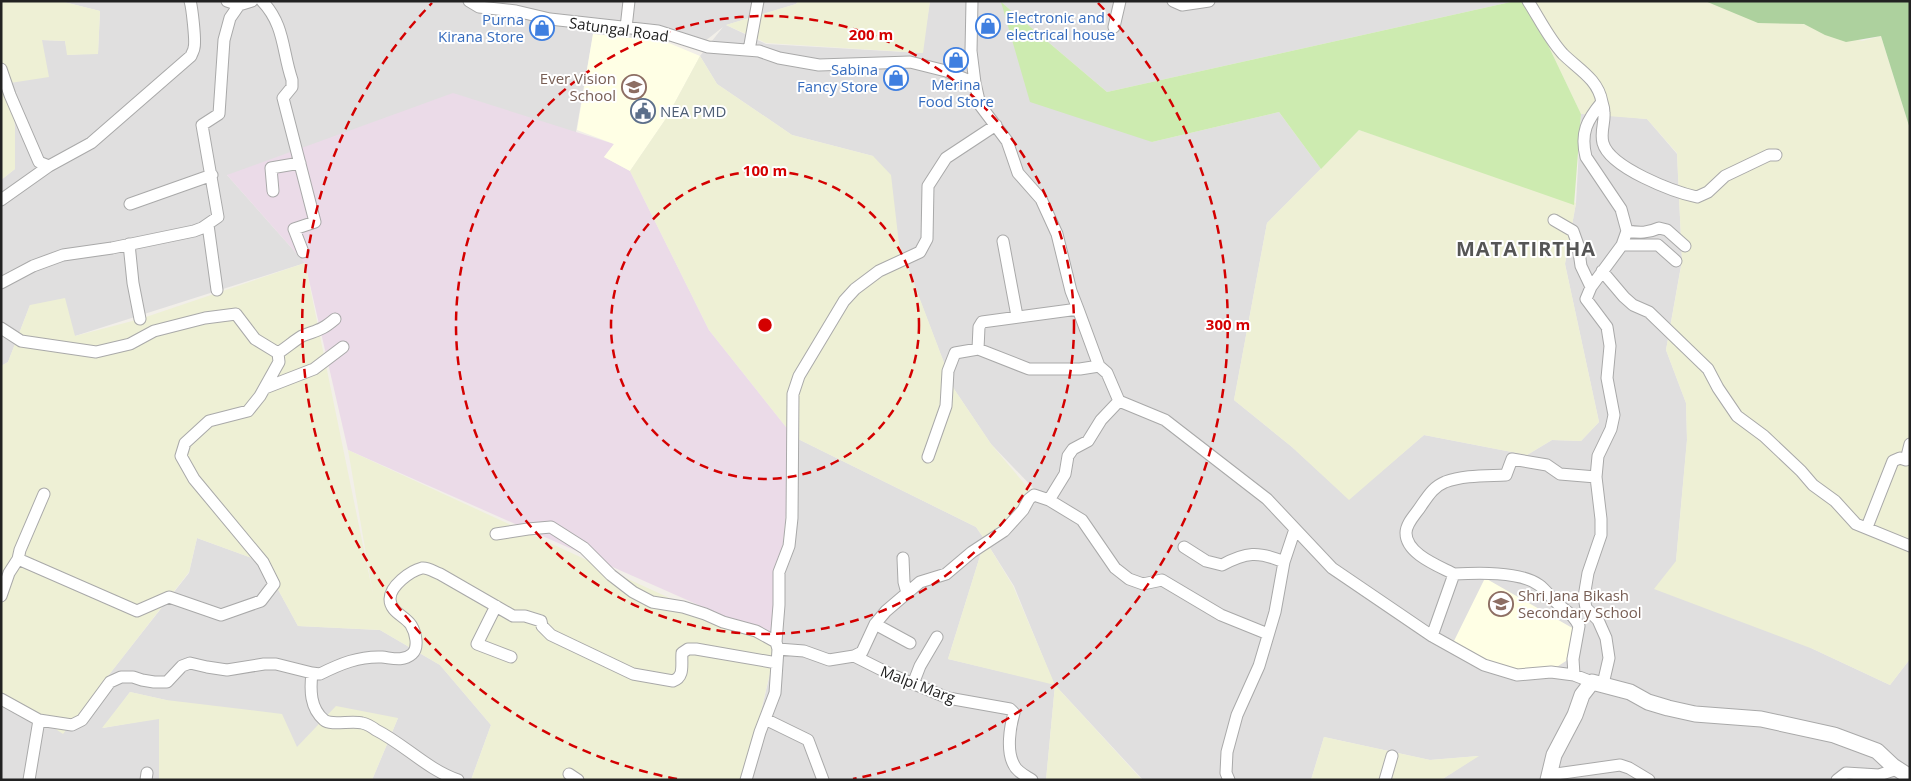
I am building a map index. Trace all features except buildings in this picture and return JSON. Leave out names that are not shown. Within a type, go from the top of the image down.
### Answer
[{"type":"street","points":[[1,200],[49,166],[91,143],[191,56],[195,47],[190,1]]},
{"type":"street","points":[[227,1],[239,5],[252,1]]},
{"type":"street","points":[[262,1],[271,11],[280,28],[292,87],[283,98],[315,222],[294,229],[303,252]]},
{"type":"street","name":"Satungal Road","points":[[469,1],[479,7],[516,6],[550,19],[658,31],[708,47],[759,51],[779,58],[819,65],[910,62],[946,71],[975,83]]},
{"type":"street","points":[[626,28],[628,1]]},
{"type":"street","points":[[749,50],[758,1]]},
{"type":"street","points":[[972,1],[971,51],[980,105],[1007,141],[1018,173],[1041,199],[1057,234],[1071,291],[1099,366],[1108,373],[1119,401],[1165,420],[1267,500],[1332,568],[1432,636],[1484,665],[1517,675],[1551,672],[1574,675],[1630,692],[1648,702],[1668,708],[1696,714],[1761,719],[1834,735],[1877,751],[1900,770]]},
{"type":"street","points":[[1114,27],[1120,1]]},
{"type":"street","points":[[1173,1],[1182,5],[1209,1]]},
{"type":"street","points":[[1528,1],[1562,53],[1587,74],[1600,91],[1604,113],[1601,136],[1604,146],[1621,164],[1649,180],[1682,194],[1697,198],[1708,192],[1725,176],[1769,155],[1776,155]]},
{"type":"street","points":[[1,284],[33,266],[63,255],[194,231],[208,225],[218,217],[202,125],[219,114],[224,40],[230,18],[239,5]]},
{"type":"street","points":[[1,69],[10,95],[39,162],[49,166]]},
{"type":"street","points":[[1602,102],[1589,117],[1584,147],[1586,157],[1621,209],[1627,230],[1622,245],[1591,287],[1586,299],[1603,320],[1609,334],[1610,346],[1607,378],[1614,415],[1611,429],[1598,456],[1596,477],[1602,519],[1601,535],[1588,573],[1584,597],[1586,608],[1598,620],[1606,638],[1609,658],[1598,683],[1582,695],[1575,716],[1554,755],[1548,777],[1620,765],[1649,780]]},
{"type":"street","points":[[746,780],[775,692],[779,572],[790,544],[792,518],[791,416],[793,394],[799,376],[844,301],[855,289],[879,271],[920,252],[926,239],[928,186],[941,163],[996,124]]},
{"type":"street","points":[[274,191],[271,168],[300,163]]},
{"type":"street","points":[[130,204],[212,175]]},
{"type":"street","points":[[1554,220],[1573,231],[1578,245],[1581,266],[1591,287]]},
{"type":"street","points":[[208,225],[217,290]]},
{"type":"street","points":[[1627,230],[1642,233],[1659,228],[1667,230],[1685,246]]},
{"type":"street","points":[[1004,242],[1017,316]]},
{"type":"street","points":[[129,244],[133,283],[140,319]]},
{"type":"street","points":[[1622,245],[1658,245],[1676,261]]},
{"type":"street","points":[[1602,271],[1624,297],[1633,305],[1649,312],[1708,369],[1737,416],[1764,436],[1813,485],[1835,501],[1856,524],[1867,527],[1893,541],[1910,546]]},
{"type":"street","points":[[978,349],[979,327],[982,322],[1078,309]]},
{"type":"street","points":[[1,328],[6,338],[96,352],[130,344],[154,331],[205,318],[236,314],[255,339],[278,353]]},
{"type":"street","points":[[278,353],[292,345],[300,337],[323,329],[335,319]]},
{"type":"street","points":[[265,388],[314,368],[343,347]]},
{"type":"street","points":[[928,457],[946,406],[948,371],[955,352],[978,349],[1029,369],[1080,369],[1099,366]]},
{"type":"street","points":[[18,559],[137,611],[169,597],[221,615],[261,602],[274,584],[263,562],[194,479],[181,456],[185,443],[208,421],[248,411],[260,396],[279,362],[278,353]]},
{"type":"street","points":[[1049,500],[1065,474],[1068,456],[1073,449],[1088,441],[1101,420],[1119,401]]},
{"type":"street","points":[[1867,527],[1893,461],[1900,458],[1906,460],[1910,444]]},
{"type":"street","points":[[1574,675],[1573,658],[1579,626],[1573,615],[1559,605],[1538,584],[1492,573],[1454,574],[1427,561],[1416,553],[1409,543],[1406,534],[1409,524],[1433,489],[1444,482],[1463,478],[1506,475],[1512,459],[1547,465],[1560,474],[1596,477]]},
{"type":"street","points":[[1,596],[9,573],[18,559],[44,494]]},
{"type":"street","points":[[496,534],[528,528],[551,527],[584,548],[611,575],[633,592],[652,602],[683,607],[705,614],[723,622],[756,631],[777,645],[804,651],[829,660],[854,656],[862,652],[875,624],[907,593],[920,582],[946,574],[972,552],[1004,531],[1034,495],[1049,500],[1082,520],[1115,568],[1129,579],[1143,584],[1162,580],[1220,615],[1268,634]]},
{"type":"street","points":[[1229,780],[1226,773],[1226,752],[1237,715],[1259,666],[1275,612],[1284,562],[1295,529]]},
{"type":"street","points":[[1184,547],[1206,561],[1222,565],[1237,557],[1248,554],[1270,556],[1284,562]]},
{"type":"street","points":[[903,558],[904,582],[907,593]]},
{"type":"street","points":[[1,699],[39,720],[72,725],[77,724],[87,714],[98,696],[115,679],[133,676],[142,680],[167,682],[182,666],[190,663],[227,670],[276,664],[312,674],[320,674],[363,657],[402,659],[412,654],[416,645],[411,625],[395,611],[390,599],[400,580],[421,568],[440,574],[513,616],[525,616],[541,621],[542,626],[551,636],[633,674],[674,681],[679,679],[682,675],[682,654],[688,649],[696,648],[777,663]]},
{"type":"street","points":[[1432,636],[1454,574]]},
{"type":"street","points":[[496,606],[477,644],[511,657]]},
{"type":"street","points":[[875,624],[910,643]]},
{"type":"street","points":[[913,684],[920,666],[937,637]]},
{"type":"street","name":"Malpi Marg","points":[[854,656],[948,698],[1013,711],[1014,714],[1009,729],[1012,759],[1017,776],[1032,780]]},
{"type":"street","points":[[312,674],[309,692],[315,708],[324,720],[330,722],[362,722],[388,736],[447,776],[458,780]]},
{"type":"street","points":[[765,719],[808,740],[823,780]]},
{"type":"street","points":[[28,780],[39,720]]},
{"type":"street","points":[[1385,780],[1392,756]]},
{"type":"street","points":[[1837,780],[1846,773],[1880,775],[1900,770]]},
{"type":"shaded area","points":[[1,1],[60,1],[100,11],[98,54],[67,55],[65,41],[42,40],[49,77],[10,83],[15,128],[15,169],[1,180]]},
{"type":"shaded area","points":[[60,1],[221,1],[240,8],[247,1],[798,1],[796,4],[726,25],[766,44],[922,53],[930,1],[1515,1],[1107,92],[1002,3],[1152,142],[1279,112],[1321,169],[1267,223],[1234,400],[1292,447],[1349,499],[1424,435],[1527,455],[1552,440],[1581,441],[1599,422],[1565,264],[1576,203],[1581,113],[1647,119],[1677,154],[1682,260],[1666,350],[1686,403],[1687,440],[1676,561],[1813,649],[1890,685],[1910,659],[1910,780],[1441,780],[1478,756],[1430,760],[1324,737],[1311,780],[1143,780],[1055,685],[1046,780],[745,780],[778,640],[794,437],[976,527],[985,540],[1009,517],[1039,494],[991,444],[954,389],[899,245],[873,156],[792,135],[717,84],[700,56],[723,27],[700,45],[593,34],[576,132],[227,175],[305,263],[75,336],[30,305],[8,362],[1,366],[1,180],[15,169],[15,128],[10,83],[41,40],[65,41],[68,55],[98,53],[100,11]],"holes":[[[985,540],[1014,586],[1054,684],[948,659]]]},
{"type":"shaded area","points":[[798,1],[930,1],[923,53],[766,43],[726,25],[796,4]]},
{"type":"shaded area","points":[[1527,1],[1705,1],[1804,24],[1862,41],[1881,36],[1910,129],[1910,659],[1890,685],[1813,649],[1654,589],[1676,561],[1687,440],[1686,403],[1666,350],[1682,261],[1677,153],[1647,119],[1581,114]]},
{"type":"shaded area","name":"Ever Vision School","points":[[593,34],[664,41],[700,56],[667,117],[630,171],[604,157],[614,144],[577,130]]},
{"type":"shaded area","points":[[700,56],[717,84],[792,135],[873,156],[891,175],[899,244],[954,389],[991,444],[1034,495],[985,540],[976,527],[794,437],[709,330],[630,171],[667,117]]},
{"type":"shaded area","points":[[453,93],[614,144],[604,157],[630,171],[709,330],[794,437],[773,638],[348,450],[305,263],[227,175]]},
{"type":"shaded area","points":[[1359,130],[1576,203],[1565,264],[1599,422],[1581,441],[1552,440],[1527,455],[1424,435],[1349,500],[1292,447],[1234,400],[1267,223]]},
{"type":"shaded area","points":[[305,263],[373,594],[348,450],[776,647],[745,780],[471,780],[491,725],[440,665],[380,630],[298,626],[263,562],[197,538],[189,572],[63,734],[1,694],[1,366],[8,362],[30,305],[65,298],[75,336],[140,319]]},
{"type":"shaded area","points":[[197,538],[263,562],[298,626],[380,630],[440,665],[491,725],[471,780],[372,780],[398,718],[297,748],[166,700],[130,692],[103,728],[159,718],[159,780],[1,780],[1,694],[63,733],[189,573]]},
{"type":"shaded area","points":[[985,540],[1013,586],[1055,685],[948,659]]},
{"type":"shaded area","name":"Shri Jana Bikash Secondary School","points":[[1485,578],[1574,629],[1566,661],[1552,670],[1516,670],[1485,663],[1453,643]]},
{"type":"shaded area","points":[[1055,685],[1142,780],[1046,780]]},
{"type":"shaded area","points":[[130,692],[166,700],[282,714],[297,747],[336,706],[398,718],[372,780],[159,780],[159,719],[102,728]]},
{"type":"shaded area","points":[[1324,737],[1430,760],[1479,756],[1441,780],[1311,780]]},
{"type":"green space","points":[[1515,1],[1527,1],[1581,114],[1574,205],[1359,130],[1321,169],[1279,112],[1152,142],[1030,102],[1001,2],[1107,92]]},
{"type":"green space","points":[[1705,1],[1910,1],[1910,129],[1881,36],[1846,42],[1825,35],[1804,24],[1758,23]]},
{"type":"place","name":"Electronic and electrical house","points":[[988,26]]},
{"type":"place","name":"Purna Kirana Store","points":[[542,28]]},
{"type":"place","name":"Merina Food Store","points":[[956,60]]},
{"type":"place","name":"Sabina Fancy Store","points":[[896,78]]},
{"type":"place","name":"Ever Vision School","points":[[634,87]]},
{"type":"place","name":"NEA PMD","points":[[643,111]]},
{"type":"place","name":"Shri Jana Bikash Secondary School","points":[[1501,604]]},
{"type":"district","name":"MATATIRTHA","points":[[1526,248]]}]
